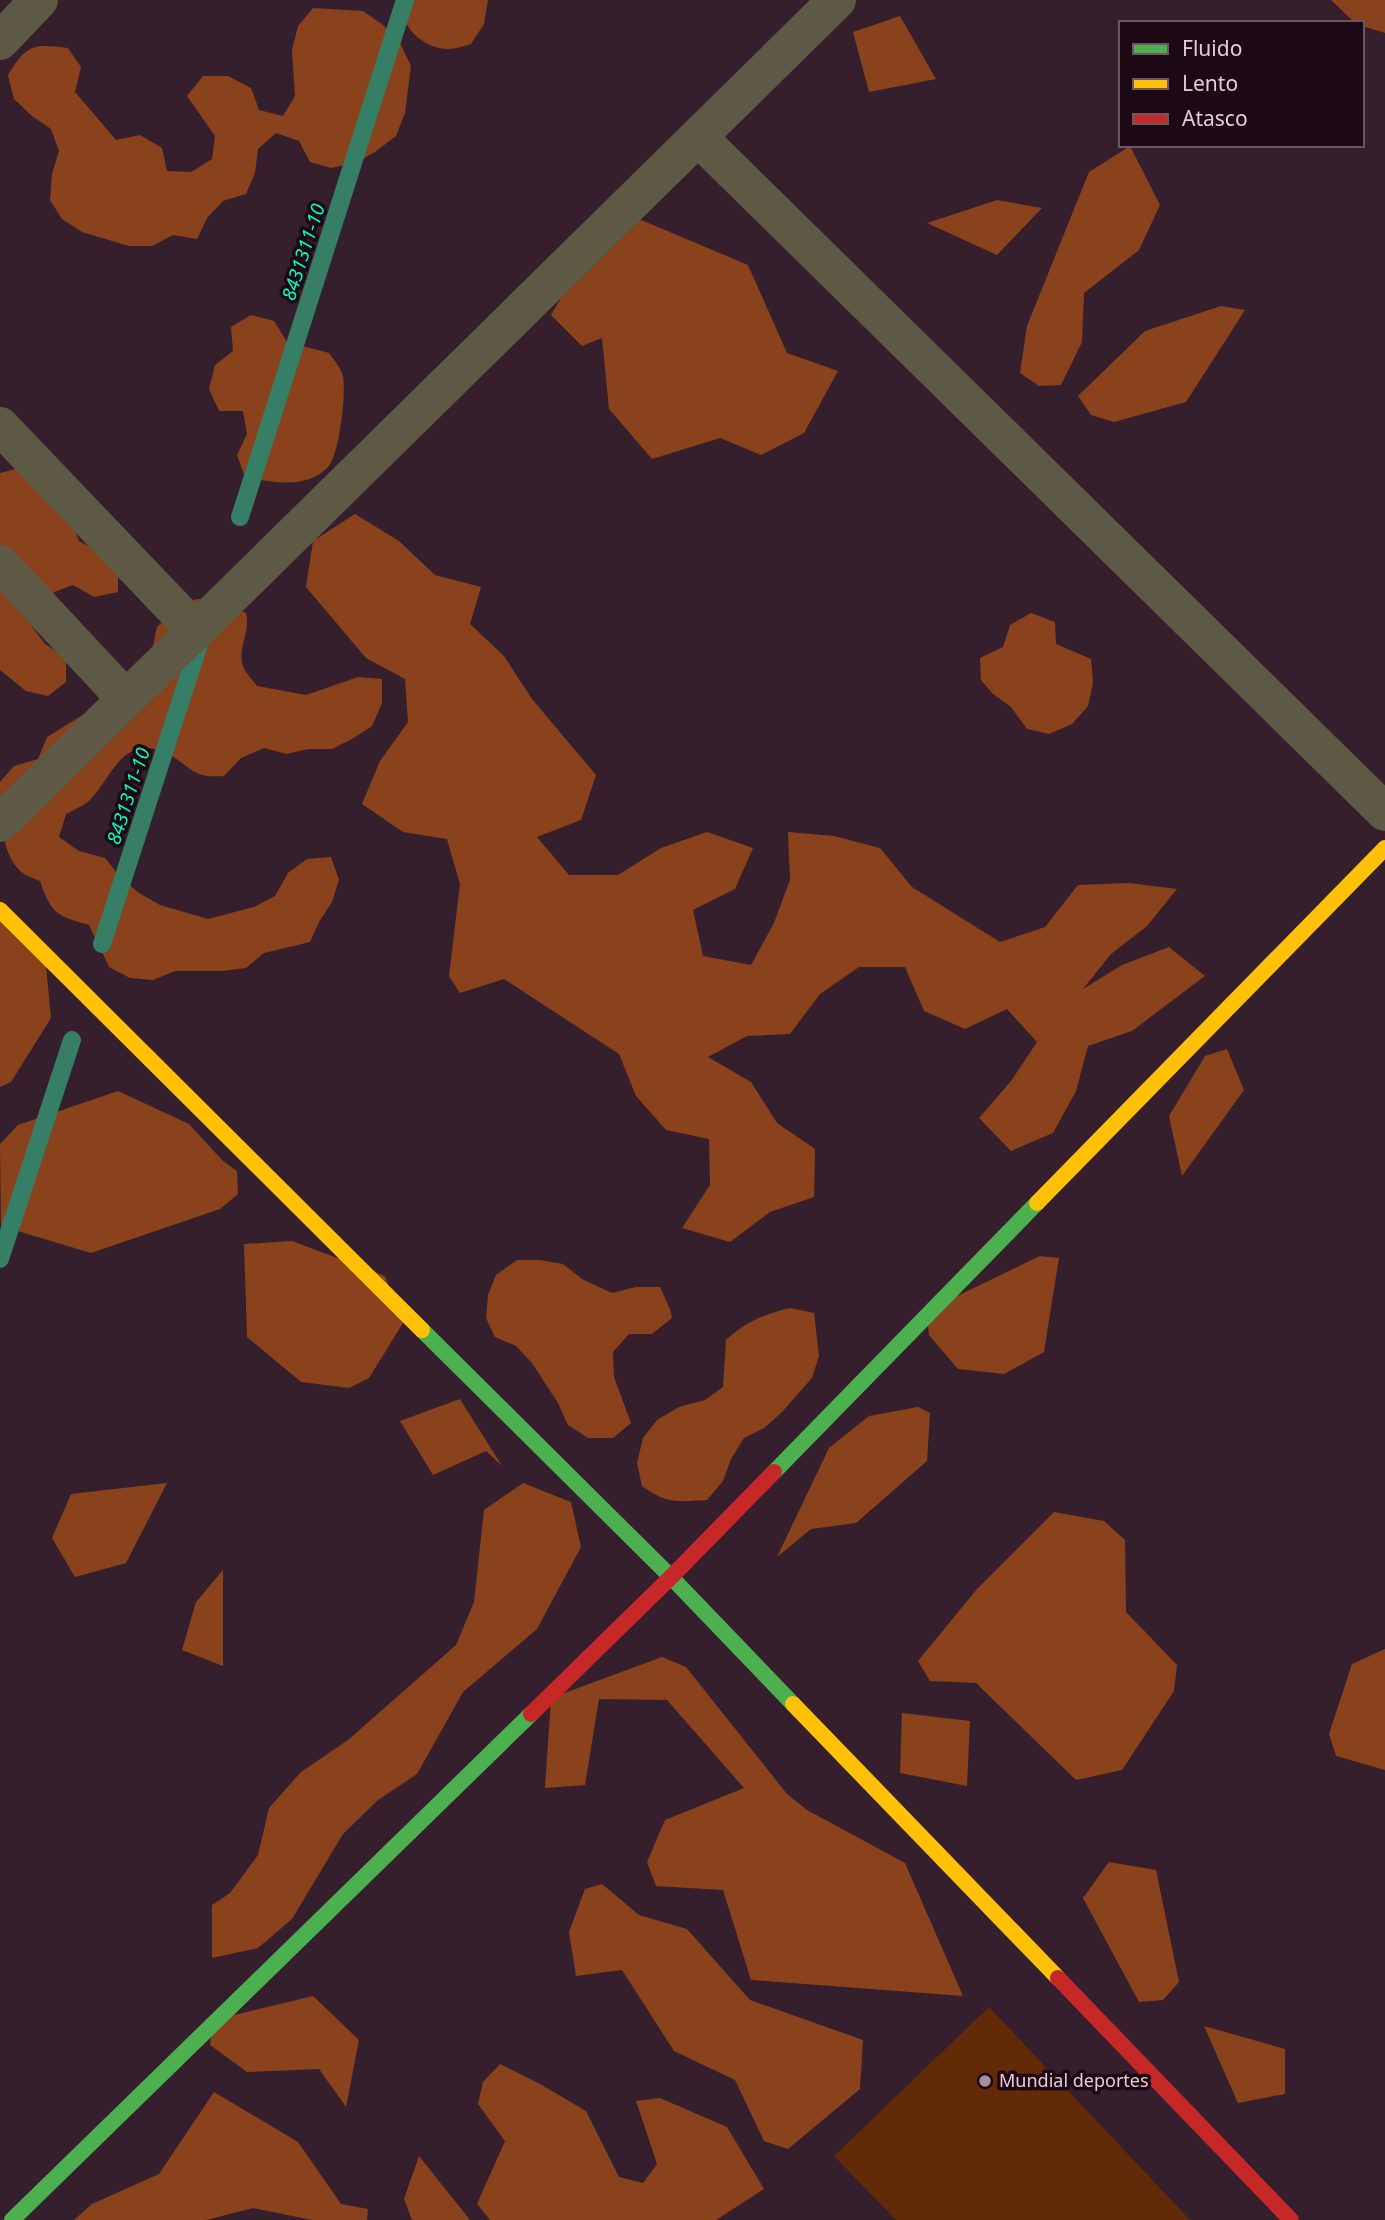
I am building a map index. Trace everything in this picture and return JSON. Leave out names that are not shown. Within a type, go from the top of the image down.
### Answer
[{"type":"street","points":[[0,41],[39,0]]},
{"type":"street","points":[[0,823],[837,0]]},
{"type":"street","points":[[698,137],[1385,812]]},
{"type":"street","points":[[0,426],[196,631]]},
{"type":"street","points":[[0,565],[126,699]]},
{"type":"street","points":[[12,2220],[671,1577],[1385,848]]},
{"type":"street","points":[[0,911],[671,1577],[1292,2220]]},
{"type":"shaded area","points":[[404,0],[488,0],[484,24],[471,44],[448,49],[430,45],[414,34],[404,18]]},
{"type":"shaded area","points":[[1331,0],[1385,0],[1385,33],[1364,27],[1364,21],[1353,21]]},
{"type":"shaded area","points":[[313,8],[363,11],[383,25],[400,43],[411,66],[405,113],[396,136],[355,163],[331,168],[310,162],[299,141],[276,133],[258,149],[255,173],[246,194],[223,201],[207,218],[197,239],[173,235],[152,246],[129,246],[82,232],[62,219],[50,200],[52,174],[59,151],[51,129],[14,99],[8,75],[20,57],[38,46],[68,48],[81,67],[75,92],[116,140],[140,135],[162,148],[167,171],[191,172],[212,159],[215,136],[187,96],[203,76],[228,76],[251,88],[259,110],[283,116],[295,96],[292,50],[298,26]]},
{"type":"shaded area","points":[[900,16],[936,79],[869,92],[853,32]]},
{"type":"shaded area","points":[[1131,147],[1160,205],[1139,250],[1084,293],[1082,342],[1061,385],[1039,386],[1020,373],[1027,326],[1089,172]]},
{"type":"shaded area","points":[[997,200],[1042,208],[997,255],[927,223]]},
{"type":"shaded area","points":[[639,219],[748,265],[787,353],[838,371],[804,433],[761,455],[720,438],[652,459],[609,409],[602,338],[582,346],[551,315],[599,234]]},
{"type":"shaded area","points":[[1221,306],[1245,310],[1186,402],[1114,422],[1091,415],[1078,396],[1145,331]]},
{"type":"shaded area","points":[[251,315],[274,321],[287,342],[329,353],[342,373],[343,409],[336,449],[328,467],[310,479],[285,482],[245,477],[237,455],[247,434],[243,411],[219,411],[209,389],[215,365],[233,351],[231,327]]},
{"type":"shaded area","points":[[26,466],[71,518],[79,541],[99,552],[118,569],[118,592],[94,597],[73,585],[52,593],[30,624],[45,644],[66,658],[66,682],[48,696],[26,691],[0,670],[0,473]]},
{"type":"shaded area","points":[[355,514],[399,541],[435,575],[481,587],[470,624],[504,656],[532,699],[596,775],[581,820],[537,837],[569,875],[618,875],[661,848],[707,832],[753,848],[735,889],[693,910],[703,956],[751,965],[774,923],[790,880],[788,832],[834,836],[880,848],[912,887],[1000,942],[1045,927],[1078,885],[1129,883],[1177,889],[1147,926],[1111,954],[1083,989],[1122,965],[1169,947],[1205,976],[1132,1031],[1088,1046],[1076,1091],[1053,1133],[1011,1151],[979,1118],[1011,1081],[1037,1042],[1007,1009],[965,1029],[924,1011],[905,967],[859,967],[820,994],[790,1034],[747,1036],[708,1057],[751,1082],[777,1123],[815,1149],[814,1197],[770,1212],[730,1242],[682,1228],[710,1185],[709,1139],[666,1130],[636,1096],[619,1054],[504,979],[460,993],[449,976],[460,884],[447,839],[403,832],[362,804],[380,761],[408,722],[405,679],[366,658],[306,587],[313,541]]},
{"type":"shaded area","points":[[197,599],[223,601],[246,613],[242,660],[245,671],[257,686],[306,695],[358,677],[382,679],[382,703],[372,726],[332,749],[308,749],[287,754],[264,748],[241,758],[224,776],[197,773],[159,750],[135,750],[118,763],[90,800],[66,814],[59,837],[79,851],[105,858],[121,878],[160,905],[208,919],[254,907],[275,896],[288,873],[307,859],[331,857],[339,880],[332,902],[310,942],[264,953],[246,968],[175,971],[153,980],[130,978],[109,967],[89,925],[56,912],[40,881],[22,873],[13,863],[2,830],[0,782],[14,766],[38,759],[47,737],[89,711],[152,651],[157,627],[176,608]]},
{"type":"shaded area","points":[[1031,613],[1055,622],[1056,644],[1091,659],[1093,683],[1088,706],[1072,724],[1049,734],[1027,729],[1011,707],[993,694],[981,680],[980,658],[1003,647],[1010,625]]},
{"type":"shaded area","points":[[0,901],[44,945],[51,1018],[11,1082],[0,1087]]},
{"type":"shaded area","points":[[1227,1049],[1244,1090],[1182,1176],[1169,1116],[1205,1056]]},
{"type":"shaded area","points":[[118,1091],[189,1124],[223,1161],[237,1171],[238,1194],[220,1209],[91,1253],[1,1226],[0,1144],[18,1125]]},
{"type":"shaded area","points":[[292,1241],[385,1276],[403,1323],[369,1378],[349,1388],[301,1382],[247,1337],[244,1244]]},
{"type":"shaded area","points":[[1040,1256],[1059,1258],[1044,1352],[1004,1374],[958,1369],[929,1335],[926,1311]]},
{"type":"shaded area","points":[[517,1260],[563,1264],[582,1279],[612,1293],[636,1287],[660,1287],[672,1318],[652,1334],[629,1334],[613,1352],[614,1377],[631,1423],[613,1438],[588,1438],[568,1425],[558,1403],[532,1363],[516,1346],[495,1337],[486,1318],[488,1295],[496,1275]]},
{"type":"shaded area","points":[[790,1308],[814,1313],[819,1356],[812,1378],[764,1428],[744,1438],[731,1459],[723,1481],[707,1500],[665,1499],[642,1486],[637,1463],[643,1438],[657,1420],[679,1407],[705,1400],[723,1387],[726,1340],[756,1320]]},
{"type":"shaded area","points":[[460,1399],[502,1466],[486,1451],[433,1475],[400,1421]]},
{"type":"shaded area","points":[[918,1407],[930,1413],[927,1461],[856,1523],[811,1529],[777,1557],[829,1448],[869,1416]]},
{"type":"shaded area","points":[[167,1483],[126,1563],[75,1577],[52,1538],[71,1494]]},
{"type":"shaded area","points":[[523,1483],[571,1502],[581,1547],[537,1629],[463,1692],[417,1774],[378,1800],[343,1834],[292,1919],[258,1948],[212,1958],[212,1905],[230,1893],[258,1855],[269,1808],[301,1772],[348,1740],[456,1645],[474,1602],[484,1510]]},
{"type":"shaded area","points":[[1054,1512],[1104,1521],[1125,1540],[1126,1612],[1177,1665],[1174,1691],[1122,1770],[1076,1780],[976,1683],[930,1681],[918,1661],[977,1589]]},
{"type":"shaded area","points":[[223,1570],[223,1666],[182,1650],[196,1602]]},
{"type":"shaded area","points":[[1385,1649],[1385,1770],[1336,1756],[1329,1734],[1352,1664]]},
{"type":"shaded area","points":[[662,1657],[686,1667],[787,1794],[807,1810],[905,1863],[963,1996],[751,1980],[723,1890],[656,1886],[647,1862],[665,1820],[744,1788],[667,1700],[599,1699],[585,1785],[545,1788],[551,1698]]},
{"type":"shaded area","points":[[902,1713],[970,1721],[967,1786],[900,1773]]},
{"type":"shaded area","points":[[1109,1862],[1156,1870],[1179,1982],[1163,2000],[1139,2002],[1083,1898]]},
{"type":"shaded area","points":[[602,1884],[639,1915],[687,1929],[750,2000],[863,2040],[860,2089],[788,2149],[764,2141],[735,2080],[674,2051],[622,1970],[576,1976],[569,1932],[585,1889]]},
{"type":"shaded area","points":[[313,1996],[359,2040],[346,2107],[319,2069],[247,2072],[210,2045],[213,2020]]},
{"type":"shaded area","name":"Mundial deportes","points":[[989,2007],[1190,2220],[896,2220],[834,2156]]},
{"type":"shaded area","points":[[1204,2026],[1285,2049],[1285,2094],[1238,2103]]},
{"type":"shaded area","points":[[500,2064],[586,2111],[619,2177],[643,2183],[657,2164],[636,2101],[660,2098],[727,2127],[764,2189],[716,2220],[490,2220],[477,2204],[505,2141],[478,2104],[483,2082]]},
{"type":"shaded area","points":[[214,2092],[298,2142],[341,2204],[368,2209],[367,2220],[312,2220],[253,2208],[206,2220],[74,2220],[92,2204],[159,2174]]},
{"type":"shaded area","points":[[419,2156],[470,2220],[412,2220],[404,2199]]},
{"type":"waterway","name":"8431311-10","points":[[240,517],[405,0]]},
{"type":"waterway","name":"8431311-10","points":[[102,944],[201,638]]},
{"type":"waterway","name":"8431311-10","points":[[0,1259],[72,1040]]},
{"type":"traffic: fast","points":[[774,1472],[1037,1203]]},
{"type":"traffic: fast","points":[[422,1330],[671,1577],[793,1704]]},
{"type":"traffic: fast","points":[[12,2220],[531,1714]]},
{"type":"traffic: slow","points":[[1037,1203],[1385,848]]},
{"type":"traffic: slow","points":[[0,910],[422,1330]]},
{"type":"traffic: slow","points":[[793,1704],[1058,1978]]},
{"type":"traffic: jam","points":[[531,1714],[774,1472]]},
{"type":"traffic: jam","points":[[1058,1978],[1291,2220]]},
{"type":"place","name":"Mundial deportes","points":[[985,2081]]}]
